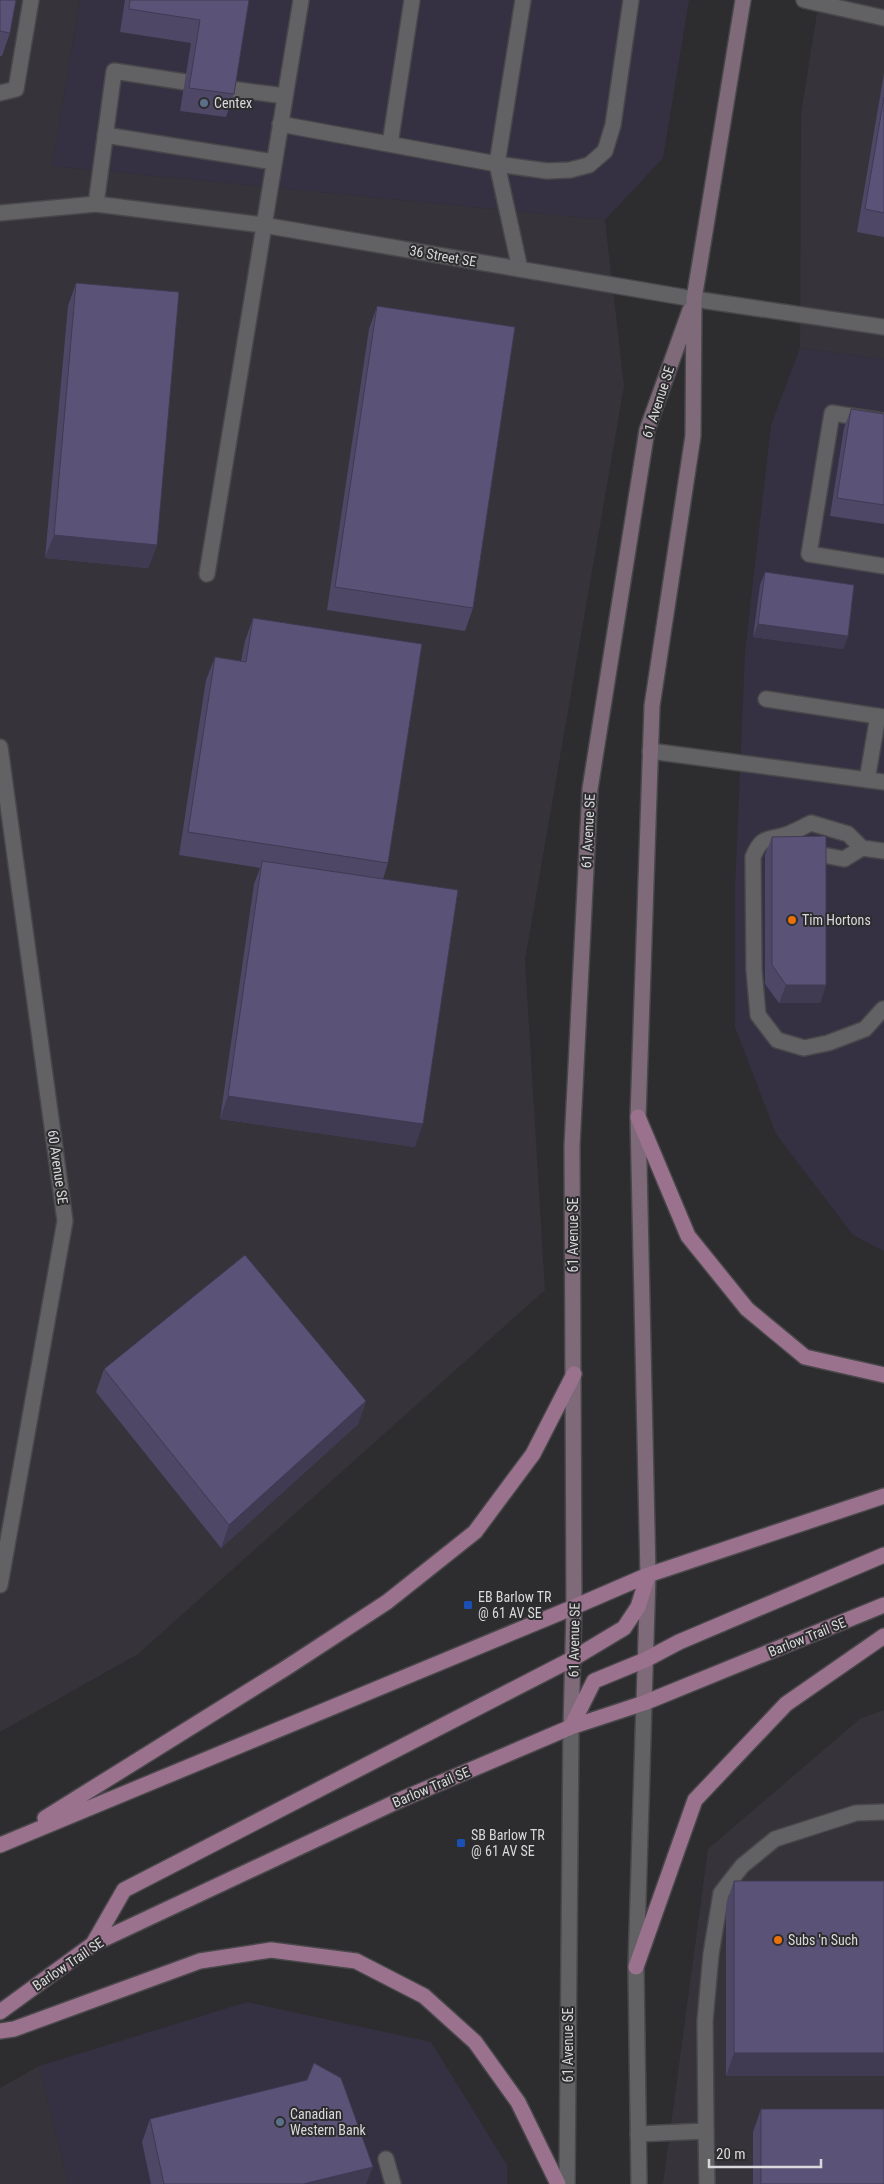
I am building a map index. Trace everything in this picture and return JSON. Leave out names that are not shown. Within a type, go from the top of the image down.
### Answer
[{"type":"main road","points":[[638,1117],[688,1236],[746,1309],[805,1357],[884,1376]]},
{"type":"main road","points":[[3,1843],[286,1668],[387,1602],[475,1532],[533,1454],[574,1374]]},
{"type":"main road","points":[[3,1843],[648,1575],[884,1496]]},
{"type":"main road","points":[[571,1727],[594,1681],[645,1660],[679,1642],[884,1556]]},
{"type":"main road","points":[[93,1944],[124,1890],[574,1658],[624,1628],[638,1607],[648,1575]]},
{"type":"main road","name":"Barlow Trail SE","points":[[0,2012],[93,1944],[400,1800],[571,1727],[644,1703],[884,1605]]},
{"type":"main road","points":[[636,1967],[695,1800],[786,1704],[884,1636]]},
{"type":"main road","points":[[0,2031],[14,2029],[200,1961],[271,1950],[356,1961],[424,1996],[475,2042],[518,2102],[558,2184]]},
{"type":"street","points":[[0,93],[16,89],[31,0]]},
{"type":"street","points":[[207,574],[300,0]]},
{"type":"street","points":[[390,144],[412,0]]},
{"type":"street","points":[[520,269],[497,164],[523,0]]},
{"type":"street","points":[[280,124],[497,164],[547,170],[570,170],[589,165],[605,151],[613,125],[631,0]]},
{"type":"street","name":"61 Avenue SE","points":[[639,2184],[636,1967],[648,1575],[638,1117],[652,706],[692,436],[694,299],[743,0]]},
{"type":"street","points":[[804,0],[884,18]]},
{"type":"street","points":[[96,204],[114,70],[185,82]]},
{"type":"street","points":[[231,89],[285,96]]},
{"type":"street","points":[[105,135],[274,162]]},
{"type":"street","name":"36 Street SE","points":[[0,213],[96,204],[263,225],[694,299],[884,327]]},
{"type":"street","name":"61 Avenue SE","points":[[567,2184],[571,1727],[574,1658],[572,1146],[590,789],[647,430],[694,299]]},
{"type":"street","points":[[884,421],[832,413],[809,554],[884,566]]},
{"type":"street","points":[[766,699],[881,716],[868,780]]},
{"type":"street","name":"60 Avenue SE","points":[[0,747],[65,1221],[0,1585]]},
{"type":"street","points":[[650,751],[884,782]]},
{"type":"street","points":[[862,848],[848,834],[811,823],[787,834],[768,838],[758,845],[753,857],[754,970],[758,1016],[777,1040],[804,1048],[828,1043],[865,1029],[884,1008]]},
{"type":"street","points":[[787,834],[802,851],[844,858],[862,848],[884,851]]},
{"type":"street","points":[[707,2184],[705,2021],[711,1954],[721,1893],[742,1866],[776,1838],[856,1813],[884,1812]]},
{"type":"street","points":[[638,2134],[706,2131]]},
{"type":"street","points":[[386,2159],[393,2184]]},
{"type":"shaded area","points":[[0,0],[80,0],[52,166],[605,220],[624,386],[525,960],[545,1290],[138,1654],[0,1732]]},
{"type":"shaded area","points":[[80,0],[689,0],[663,158],[605,220],[52,166]]},
{"type":"shaded area","points":[[819,0],[884,0],[884,359],[800,348],[801,114]]},
{"type":"shaded area","points":[[800,348],[884,359],[884,1251],[853,1235],[776,1134],[735,1027],[735,889],[745,652],[771,425]]},
{"type":"shaded area","points":[[884,1710],[884,2184],[663,2184],[708,1849],[861,1718]]},
{"type":"shaded area","points":[[247,2002],[431,2042],[507,2165],[507,2184],[68,2184],[39,2066]]},
{"type":"shaded area","points":[[39,2066],[68,2184],[0,2184],[0,2088]]},
{"type":"building","points":[[0,0],[16,0],[10,33],[0,31]]},
{"type":"building","points":[[130,0],[249,0],[234,94],[189,88],[200,20],[129,9]]},
{"type":"building","points":[[884,97],[884,213],[865,209]]},
{"type":"building","points":[[76,283],[179,292],[157,545],[54,535]]},
{"type":"building","points":[[377,306],[515,327],[473,608],[335,587]]},
{"type":"building","points":[[851,409],[884,414],[884,505],[837,498]]},
{"type":"building","points":[[765,572],[854,585],[848,636],[758,624]]},
{"type":"building","points":[[253,618],[422,644],[388,863],[188,832],[215,657],[246,662]]},
{"type":"building","name":"Tim Hortons","points":[[826,836],[826,985],[786,985],[772,965],[772,837]]},
{"type":"building","points":[[262,861],[458,890],[423,1124],[228,1096]]},
{"type":"building","points":[[245,1255],[366,1401],[229,1525],[104,1369]]},
{"type":"building","points":[[734,1881],[884,1881],[884,2053],[734,2053]]},
{"type":"building","name":"Canadian Western Bank","points":[[314,2063],[341,2078],[373,2167],[303,2184],[164,2184],[150,2119],[307,2080]]},
{"type":"building","points":[[761,2109],[884,2109],[884,2184],[761,2184]]},
{"type":"place","name":"Centex","points":[[204,103]]},
{"type":"place","name":"Tim Hortons","points":[[792,920]]},
{"type":"place","name":"EB Barlow TR @ 61 AV SE","points":[[468,1605]]},
{"type":"place","name":"SB Barlow TR @ 61 AV SE","points":[[461,1843]]},
{"type":"place","name":"Subs 'n Such","points":[[778,1940]]},
{"type":"place","name":"Canadian Western Bank","points":[[280,2122]]}]
